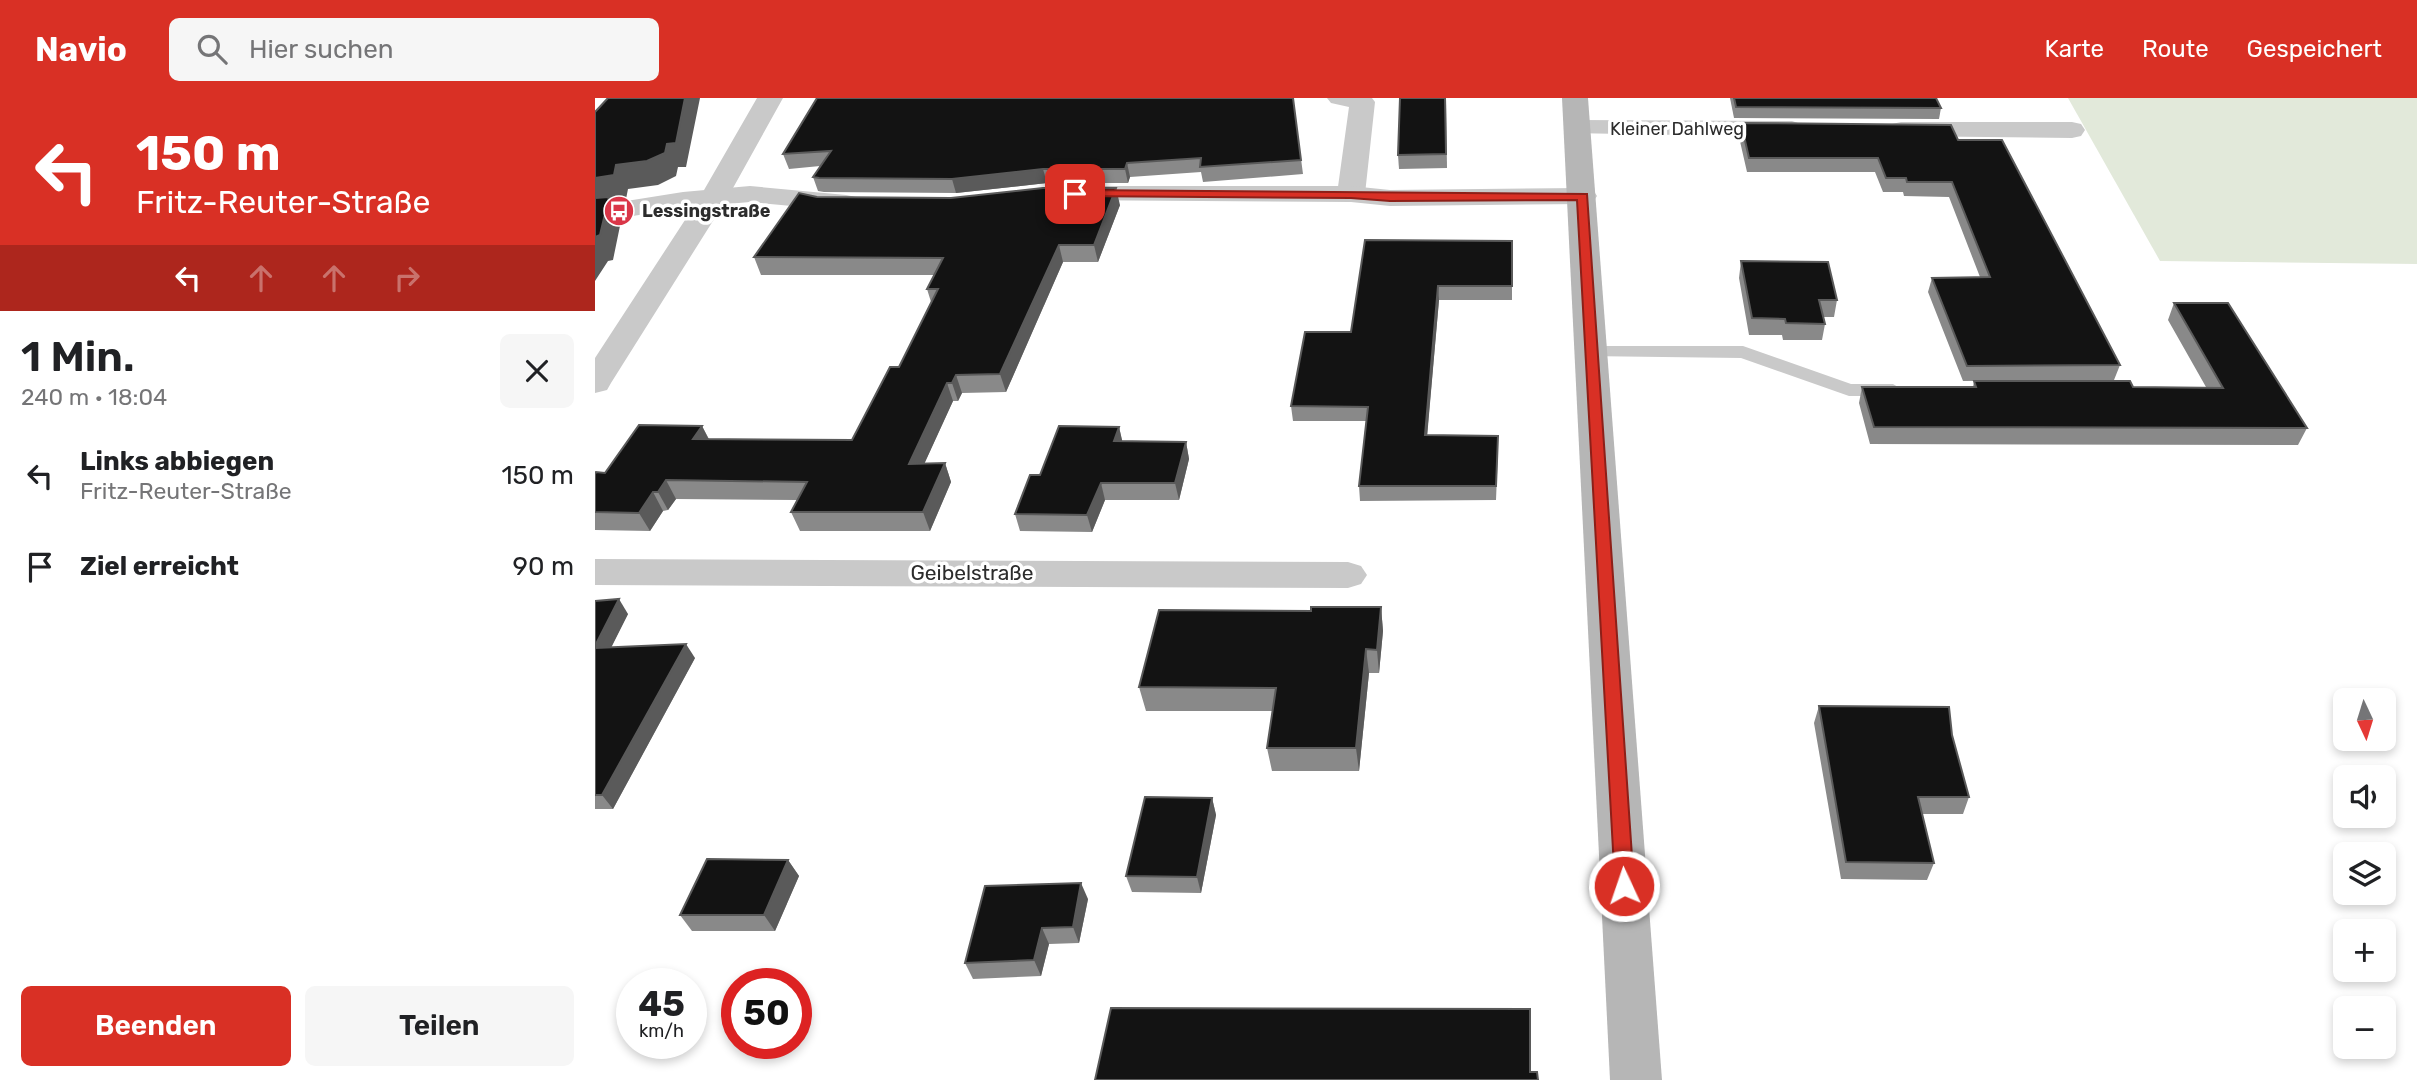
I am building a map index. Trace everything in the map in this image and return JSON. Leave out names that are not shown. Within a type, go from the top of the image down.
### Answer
[{"type":"main road","points":[[1575,98],[1636,1080]]},
{"type":"street","points":[[595,383],[714,197],[770,98]]},
{"type":"street","points":[[1341,98],[1362,102],[1351,194]]},
{"type":"street","name":"Kleiner Dahlweg","points":[[1577,128],[1811,129]]},
{"type":"street","points":[[1879,130],[2072,130]]},
{"type":"street","points":[[595,214],[714,197],[773,194],[824,203],[877,203]]},
{"type":"street","points":[[1034,195],[1351,194],[1390,198],[1583,196]]},
{"type":"street","name":"Geibelstraße","points":[[595,572],[1348,575]]},
{"type":"lane","points":[[1592,352],[1743,352],[1849,390],[1918,390]]},
{"type":"green space","points":[[2068,98],[2417,98],[2417,264],[2160,261]]},
{"type":"building","points":[[608,98],[685,98],[676,143],[667,144],[665,153],[647,161],[616,165],[614,175],[595,178],[595,112]]},
{"type":"building","points":[[817,98],[1293,98],[1301,160],[1200,167],[1201,158],[1127,163],[1125,169],[1043,169],[952,179],[819,178],[813,177],[831,151],[783,154]]},
{"type":"building","points":[[1400,98],[1445,98],[1446,154],[1398,155]]},
{"type":"building","points":[[1734,98],[1936,98],[1941,108],[1736,107]]},
{"type":"building","points":[[1741,123],[1951,125],[1958,140],[2002,140],[2120,365],[1967,366],[1932,278],[1990,277],[1952,182],[1907,182],[1906,178],[1886,178],[1878,158],[1749,158]]},
{"type":"building","points":[[1043,188],[1116,188],[1094,245],[1059,245],[1000,374],[956,375],[952,383],[947,383],[909,464],[945,463],[923,512],[791,512],[807,482],[666,480],[658,492],[653,492],[639,513],[595,512],[596,472],[605,473],[639,425],[702,426],[693,439],[852,440],[890,367],[899,367],[938,289],[927,289],[943,258],[754,257],[799,193],[817,197],[951,198]]},
{"type":"building","points":[[609,197],[600,235],[595,237],[595,198]]},
{"type":"building","points":[[1365,240],[1512,241],[1512,286],[1438,286],[1425,435],[1498,436],[1496,486],[1359,486],[1368,407],[1291,406],[1305,332],[1351,332]]},
{"type":"building","points":[[1741,261],[1828,262],[1837,300],[1819,300],[1825,324],[1786,323],[1785,319],[1752,318]]},
{"type":"building","points":[[2174,303],[2228,303],[2307,428],[1874,427],[1862,387],[1976,387],[1974,381],[2130,381],[2133,387],[2223,388]]},
{"type":"building","points":[[1059,426],[1119,427],[1114,441],[1186,442],[1175,483],[1101,483],[1087,515],[1015,514],[1030,475],[1040,475]]},
{"type":"building","points":[[619,599],[595,646],[595,601]]},
{"type":"building","points":[[1311,607],[1381,607],[1377,650],[1366,649],[1356,748],[1267,748],[1276,688],[1139,687],[1159,610],[1311,611]]},
{"type":"building","points":[[686,644],[602,795],[595,795],[595,648]]},
{"type":"building","points":[[1819,706],[1949,707],[1952,735],[1969,797],[1918,797],[1934,863],[1846,862]]},
{"type":"building","points":[[1145,797],[1212,798],[1197,877],[1126,876]]},
{"type":"building","points":[[707,859],[788,860],[764,915],[680,915]]},
{"type":"building","points":[[1081,883],[1073,927],[1042,928],[1034,960],[965,963],[985,886]]},
{"type":"building","points":[[1111,1008],[1530,1009],[1530,1072],[1537,1072],[1538,1080],[1095,1080]]},
{"type":"place","name":"Lessingstraße","points":[[619,211]]},
{"type":"route","points":[[1075,194],[1351,194],[1390,198],[1583,196],[1624,886]]}]
